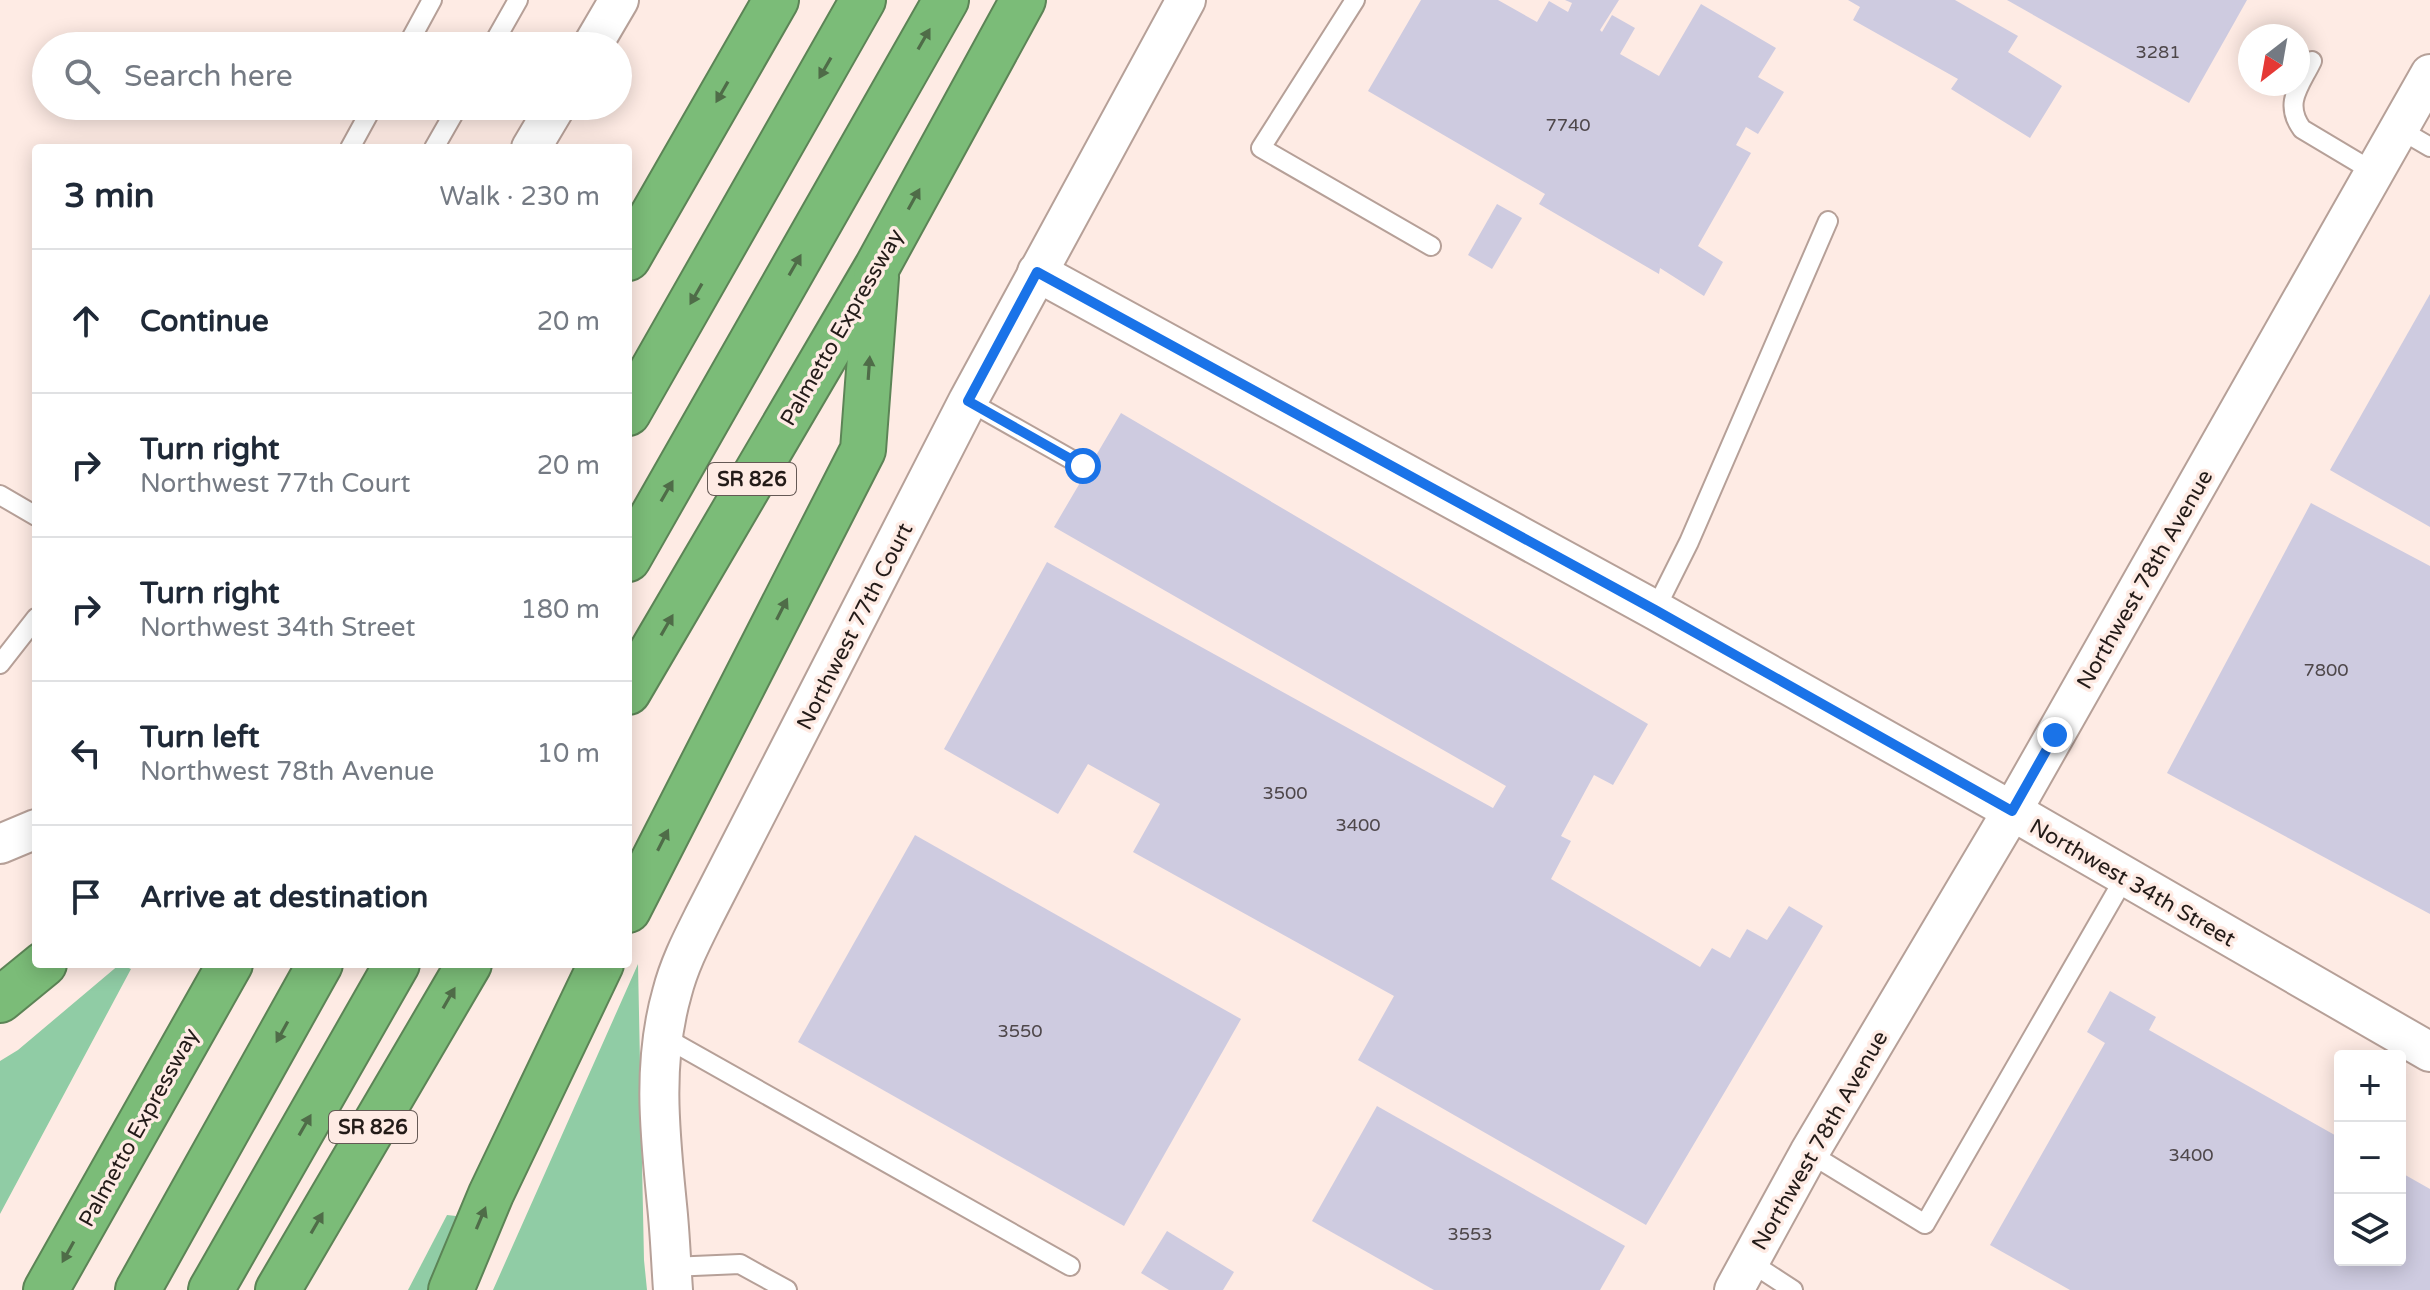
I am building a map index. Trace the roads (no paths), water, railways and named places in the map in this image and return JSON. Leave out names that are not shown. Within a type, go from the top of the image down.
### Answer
[{"type":"highway","points":[[632,251],[776,0]]},
{"type":"highway","points":[[632,406],[863,0]]},
{"type":"highway","points":[[632,552],[946,0]]},
{"type":"highway","name":"Palmetto Expressway","points":[[632,685],[877,267],[1023,0]]},
{"type":"highway","points":[[632,215],[688,150]]},
{"type":"highway","points":[[632,902],[863,450],[877,267]]},
{"type":"highway","points":[[0,1000],[39,968]]},
{"type":"highway","name":"Palmetto Expressway","points":[[46,1290],[228,968]]},
{"type":"highway","points":[[138,1290],[318,968]]},
{"type":"highway","points":[[211,1290],[395,968]]},
{"type":"highway","name":"SR 826","points":[[278,1290],[467,968]]},
{"type":"highway","points":[[451,1290],[491,1194],[599,968]]},
{"type":"street","points":[[600,32],[619,0]]},
{"type":"street","name":"Northwest 77th Court","points":[[672,1278],[660,1135],[659,1082],[671,996],[679,971],[700,924],[968,401],[1186,0]]},
{"type":"street","name":"Northwest 78th Avenue","points":[[1742,1276],[1809,1153],[2012,811],[2374,172],[2414,138],[2430,74]]},
{"type":"street","points":[[533,144],[548,120]]},
{"type":"street","name":"Northwest 34th Street","points":[[1037,272],[1655,610],[2430,1052]]},
{"type":"street","points":[[0,844],[32,831]]},
{"type":"lane","points":[[415,32],[432,0]]},
{"type":"lane","points":[[500,32],[518,0]]},
{"type":"lane","points":[[1355,0],[1261,148],[1431,246]]},
{"type":"lane","points":[[2312,61],[2291,103],[2295,119],[2302,129],[2374,172]]},
{"type":"lane","points":[[352,144],[365,120]]},
{"type":"lane","points":[[436,144],[450,120]]},
{"type":"lane","points":[[1655,610],[1689,542],[1828,221]]},
{"type":"lane","points":[[968,401],[1083,466]]},
{"type":"lane","points":[[0,495],[32,514]]},
{"type":"lane","points":[[0,664],[32,623]]},
{"type":"lane","points":[[1809,1153],[1925,1224],[2125,877]]},
{"type":"lane","points":[[664,1037],[1070,1266]]},
{"type":"lane","points":[[672,1278],[740,1264],[787,1290]]},
{"type":"lane","points":[[1742,1276],[1793,1290]]}]
